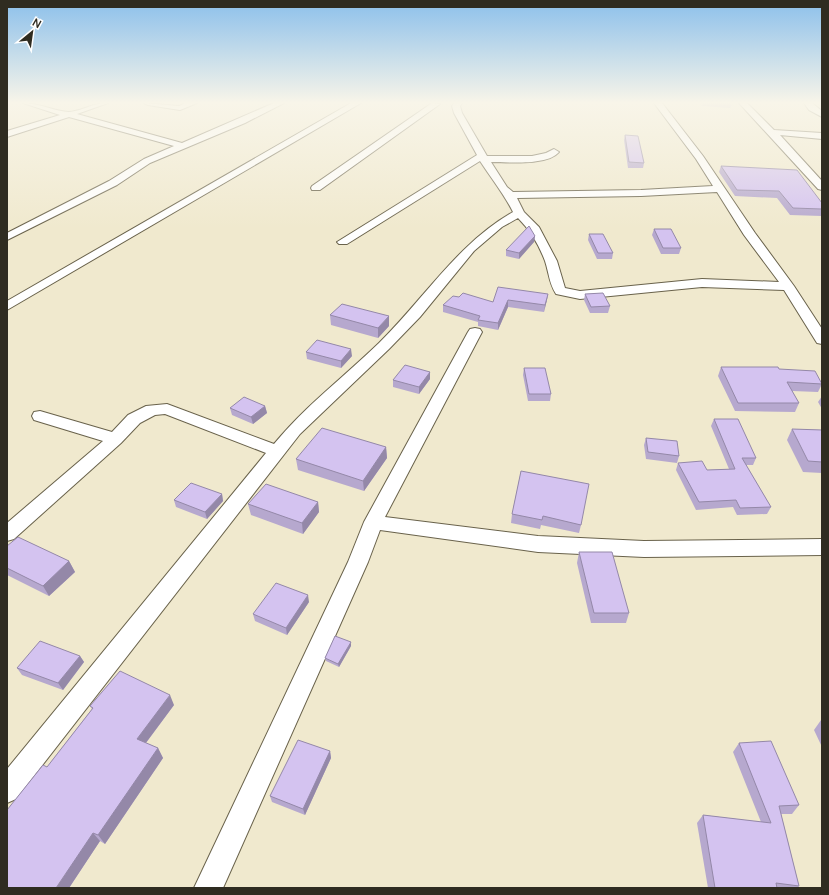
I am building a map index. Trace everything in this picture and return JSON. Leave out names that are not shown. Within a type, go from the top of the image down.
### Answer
[{"type":"street","points":[[178,145],[183,146]]},
{"type":"street","points":[[7,237],[113,183],[147,161],[186,145]]},
{"type":"street","points":[[7,306],[285,145]]},
{"type":"street","points":[[316,188],[383,145]]},
{"type":"street","points":[[474,145],[503,189],[510,195],[520,213],[533,227],[551,261],[557,285],[561,291],[566,294],[580,295],[702,283],[788,286]]},
{"type":"street","points":[[690,145],[750,235],[788,286],[822,340]]},
{"type":"street","points":[[784,145],[822,187]]},
{"type":"street","points":[[343,242],[396,210],[465,165],[483,158],[542,158],[552,155],[554,152]]},
{"type":"street","points":[[510,195],[641,193],[720,189]]},
{"type":"street","points":[[7,790],[294,430],[384,346],[415,314],[470,249],[498,225],[520,213]]},
{"type":"street","points":[[208,888],[368,538],[373,522],[445,385],[476,332]]},
{"type":"street","points":[[7,534],[115,439],[134,419],[145,412],[159,408],[166,409],[276,451]]},
{"type":"street","points":[[40,416],[87,429],[115,439]]},
{"type":"street","points":[[373,522],[538,544],[644,549],[822,547]]},
{"type":"building","points":[[626,145],[640,145],[644,163],[629,162]]},
{"type":"building","points":[[721,166],[797,170],[822,203],[822,209],[793,208],[779,191],[737,190]]},
{"type":"building","points":[[529,226],[535,236],[519,253],[506,250]]},
{"type":"building","points":[[654,229],[671,229],[681,248],[663,248]]},
{"type":"building","points":[[589,234],[603,234],[613,253],[598,253]]},
{"type":"building","points":[[498,287],[548,294],[545,305],[508,300],[498,323],[478,320],[480,316],[443,305],[453,296],[459,297],[463,293],[493,302]]},
{"type":"building","points":[[603,293],[610,306],[591,307],[585,294]]},
{"type":"building","points":[[342,304],[389,316],[378,328],[330,315]]},
{"type":"building","points":[[317,340],[351,349],[341,361],[306,352]]},
{"type":"building","points":[[405,365],[430,372],[419,387],[393,380]]},
{"type":"building","points":[[721,367],[778,367],[779,369],[815,371],[822,384],[787,382],[799,403],[738,403]]},
{"type":"building","points":[[524,368],[545,368],[551,394],[529,394]]},
{"type":"building","points":[[244,397],[265,406],[251,417],[230,408]]},
{"type":"building","points":[[714,419],[738,419],[756,458],[742,458],[771,507],[740,508],[736,500],[699,502],[678,463],[702,461],[707,470],[735,469]]},
{"type":"building","points":[[322,428],[386,447],[363,481],[296,459]]},
{"type":"building","points":[[792,429],[822,430],[822,462],[808,461]]},
{"type":"building","points":[[646,438],[677,441],[679,456],[648,452]]},
{"type":"building","points":[[521,471],[589,484],[581,525],[543,516],[542,520],[512,514]]},
{"type":"building","points":[[191,483],[222,494],[205,512],[174,500]]},
{"type":"building","points":[[266,484],[318,502],[302,523],[248,504]]},
{"type":"building","points":[[18,537],[69,561],[43,586],[7,568],[7,546]]},
{"type":"building","points":[[579,552],[612,552],[629,613],[594,613]]},
{"type":"building","points":[[276,583],[308,595],[286,628],[253,614]]},
{"type":"building","points":[[335,636],[351,642],[338,664],[325,658]]},
{"type":"building","points":[[40,641],[80,656],[58,683],[17,668]]},
{"type":"building","points":[[120,671],[170,695],[137,739],[158,748],[98,835],[93,833],[56,888],[7,888],[7,810],[43,765],[47,767],[93,708],[90,706]]},
{"type":"building","points":[[298,740],[330,751],[303,809],[270,796]]},
{"type":"building","points":[[771,741],[799,805],[779,806],[799,886],[776,883],[777,888],[715,888],[703,815],[771,823],[739,743]]}]
